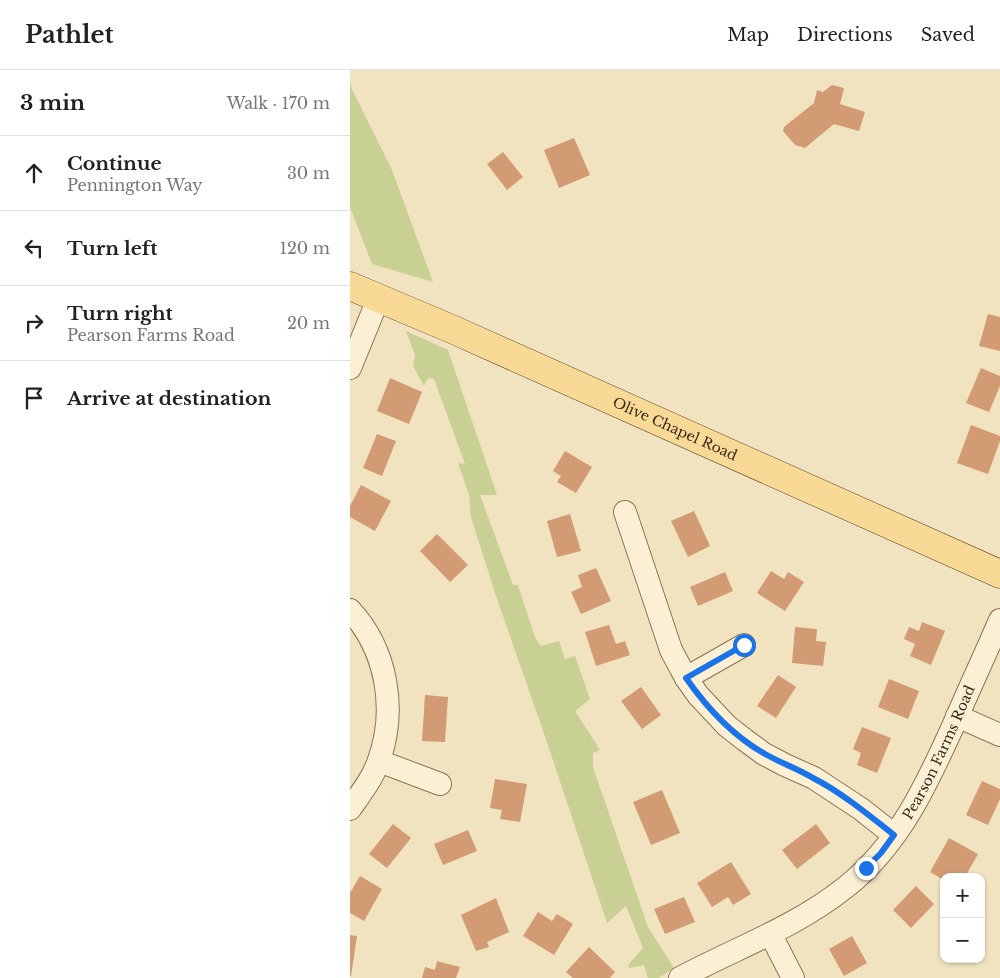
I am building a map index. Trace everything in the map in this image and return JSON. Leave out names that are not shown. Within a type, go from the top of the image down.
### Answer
[{"type":"main road","name":"Olive Chapel Road","points":[[350,286],[1000,574]]},
{"type":"street","points":[[350,368],[378,297]]},
{"type":"street","points":[[625,512],[671,650],[686,678],[698,695],[722,721],[744,740],[764,754],[814,778],[894,835]]},
{"type":"street","points":[[350,610],[366,630],[375,647],[386,682],[388,698],[387,726],[379,761],[350,809]]},
{"type":"street","name":"Pearson Farms Road","points":[[680,978],[802,917],[848,886],[881,853],[922,792],[1000,620]]},
{"type":"street","points":[[686,678],[744,645]]},
{"type":"street","points":[[957,716],[1000,735]]},
{"type":"street","points":[[379,761],[440,784]]},
{"type":"street","points":[[771,934],[794,978]]},
{"type":"green space","points":[[350,81],[352,89],[392,170],[433,282],[372,264],[350,207]]},
{"type":"green space","points":[[406,331],[448,350],[497,495],[480,495],[513,585],[518,585],[535,637],[541,646],[559,641],[565,659],[575,656],[590,699],[575,711],[600,750],[593,753],[593,767],[648,927],[674,968],[659,978],[648,978],[644,965],[629,968],[628,965],[643,948],[626,906],[607,923],[471,517],[469,495],[458,463],[465,464],[434,379],[428,378],[424,386],[413,366],[415,355]]},
{"type":"building","points":[[832,85],[844,88],[840,104],[865,112],[859,131],[834,124],[805,148],[795,145],[783,131],[784,127],[814,103],[817,90],[823,92]]},
{"type":"building","points":[[574,138],[590,175],[559,188],[544,150]]},
{"type":"building","points":[[503,152],[523,177],[507,190],[487,164]]},
{"type":"building","points":[[988,314],[1000,317],[1000,351],[979,346]]},
{"type":"building","points":[[981,368],[1000,376],[1000,386],[989,412],[966,403]]},
{"type":"building","points":[[390,378],[422,392],[409,424],[377,411]]},
{"type":"building","points":[[971,425],[1000,436],[1000,441],[988,474],[957,463]]},
{"type":"building","points":[[377,434],[396,441],[382,476],[363,468]]},
{"type":"building","points":[[565,451],[592,467],[576,493],[557,482],[561,476],[553,471]]},
{"type":"building","points":[[361,485],[391,501],[375,531],[350,517],[350,506]]},
{"type":"building","points":[[694,511],[710,546],[688,557],[671,521]]},
{"type":"building","points":[[570,514],[581,551],[557,557],[547,521]]},
{"type":"building","points":[[437,534],[468,565],[450,582],[420,551]]},
{"type":"building","points":[[596,568],[611,601],[581,614],[571,592],[582,587],[578,575]]},
{"type":"building","points":[[771,571],[784,579],[788,572],[804,582],[785,611],[757,593]]},
{"type":"building","points":[[725,572],[733,591],[698,606],[690,587]]},
{"type":"building","points":[[922,622],[945,631],[931,665],[910,656],[915,644],[904,639],[909,627],[919,631]]},
{"type":"building","points":[[609,625],[616,644],[625,641],[630,655],[596,666],[585,632]]},
{"type":"building","points":[[795,627],[817,629],[816,641],[826,642],[823,666],[792,663]]},
{"type":"building","points":[[778,675],[796,687],[776,718],[757,706]]},
{"type":"building","points":[[889,679],[919,691],[908,719],[878,707]]},
{"type":"building","points":[[641,687],[661,715],[642,729],[621,701]]},
{"type":"building","points":[[425,695],[448,697],[445,742],[422,741]]},
{"type":"building","points":[[862,727],[891,738],[877,773],[857,765],[861,753],[853,749]]},
{"type":"building","points":[[495,779],[527,784],[520,822],[500,819],[502,810],[490,808]]},
{"type":"building","points":[[982,781],[1000,789],[1000,799],[988,825],[966,815]]},
{"type":"building","points":[[662,790],[680,833],[651,845],[633,802]]},
{"type":"building","points":[[393,824],[411,838],[387,868],[369,854]]},
{"type":"building","points":[[816,824],[830,843],[797,869],[782,850]]},
{"type":"building","points":[[468,830],[477,851],[443,865],[434,844]]},
{"type":"building","points":[[949,838],[978,854],[967,873],[940,873],[940,878],[930,872]]},
{"type":"building","points":[[731,862],[751,894],[733,905],[728,897],[712,907],[697,883]]},
{"type":"building","points":[[360,876],[382,889],[364,921],[350,913],[350,893]]},
{"type":"building","points":[[916,886],[934,904],[911,928],[893,910]]},
{"type":"building","points":[[684,897],[695,922],[665,934],[654,909]]},
{"type":"building","points":[[496,898],[509,932],[487,942],[489,947],[476,951],[461,915]]},
{"type":"building","points":[[538,912],[552,921],[557,914],[573,924],[554,955],[523,936]]},
{"type":"building","points":[[350,935],[357,936],[351,976],[350,976]]},
{"type":"building","points":[[852,936],[867,963],[844,976],[829,949]]},
{"type":"building","points":[[589,947],[615,972],[610,978],[573,978],[566,972]]},
{"type":"building","points":[[437,961],[460,967],[456,978],[422,978],[425,967],[435,970]]},
{"type":"route","points":[[744,645],[686,678],[712,711],[744,740],[764,754],[814,778],[838,793],[894,835],[881,853],[866,868]]}]
